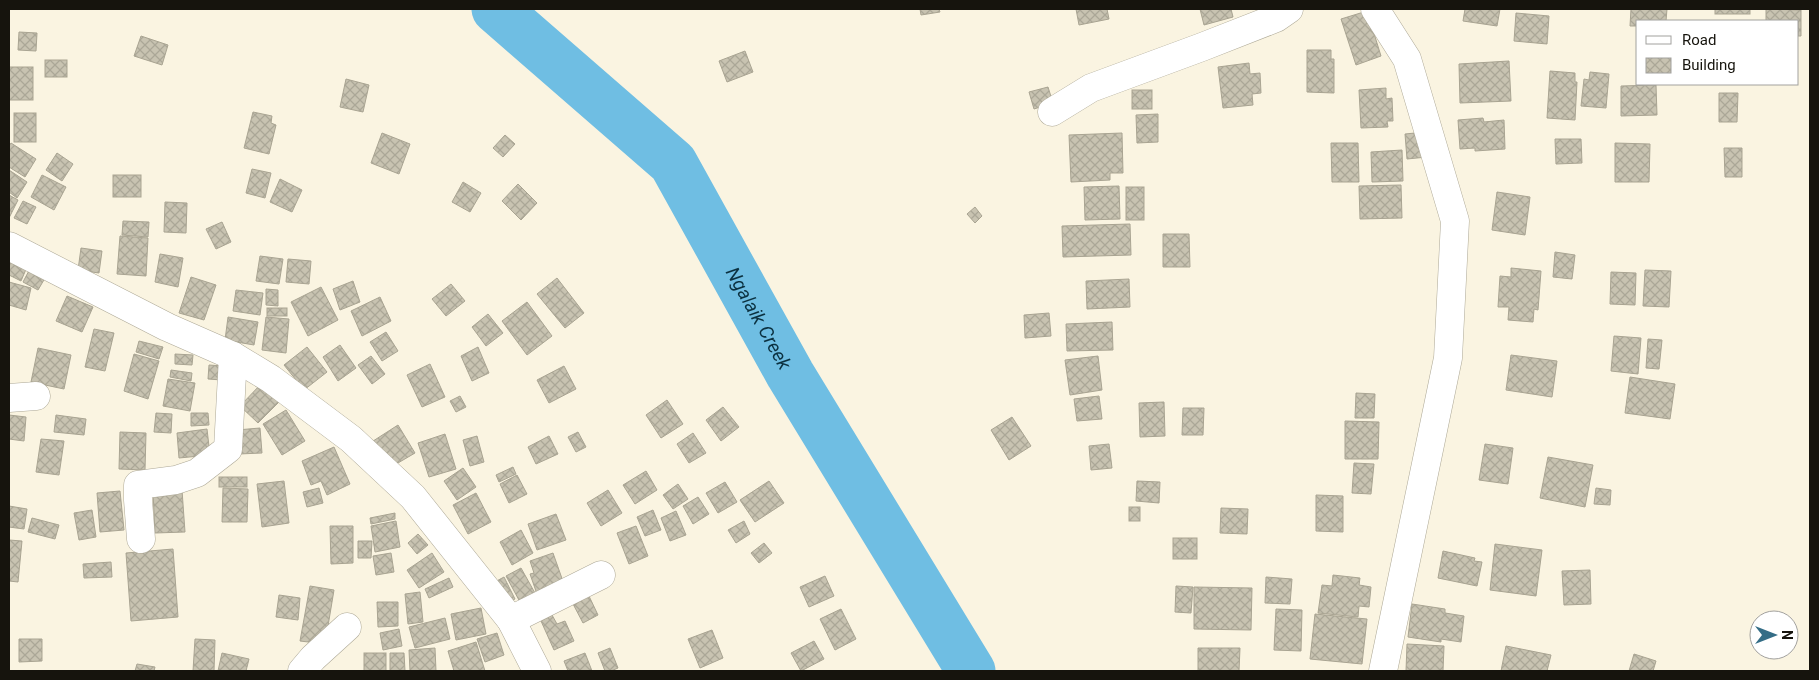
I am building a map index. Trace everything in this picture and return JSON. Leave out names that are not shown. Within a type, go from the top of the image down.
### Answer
[{"type":"street","points":[[1052,112],[1091,88],[1276,18],[1289,9]]},
{"type":"street","points":[[1375,9],[1407,59],[1455,221],[1448,358],[1383,671]]},
{"type":"street","points":[[9,246],[167,328],[233,356],[270,379],[351,439],[413,497],[511,620],[537,671]]},
{"type":"street","points":[[141,539],[138,485],[176,480],[197,473],[228,449],[233,356]]},
{"type":"street","points":[[9,398],[36,396]]},
{"type":"street","points":[[511,620],[601,575]]},
{"type":"street","points":[[302,671],[313,658],[347,627]]},
{"type":"building","points":[[920,9],[939,9],[940,12],[921,15]]},
{"type":"building","points":[[1076,9],[1107,9],[1109,19],[1079,25]]},
{"type":"building","points":[[1200,9],[1231,9],[1233,17],[1204,25]]},
{"type":"building","points":[[1465,9],[1500,9],[1497,26],[1463,21]]},
{"type":"building","points":[[1631,9],[1667,9],[1666,20],[1636,20],[1636,26],[1630,26]]},
{"type":"building","points":[[1715,9],[1750,9],[1750,14],[1715,14]]},
{"type":"building","points":[[1766,9],[1801,10],[1801,36],[1799,36],[1799,20],[1766,20]]},
{"type":"building","points":[[1367,11],[1381,56],[1356,65],[1341,19]]},
{"type":"building","points":[[1516,13],[1549,16],[1547,44],[1514,41]]},
{"type":"building","points":[[19,32],[37,33],[36,51],[18,50]]},
{"type":"building","points":[[141,36],[168,45],[162,65],[134,56]]},
{"type":"building","points":[[1307,50],[1331,50],[1331,59],[1334,59],[1334,93],[1307,92]]},
{"type":"building","points":[[745,51],[753,72],[727,82],[719,61]]},
{"type":"building","points":[[45,60],[67,60],[67,77],[45,77]]},
{"type":"building","points":[[1509,61],[1511,101],[1460,103],[1459,64]]},
{"type":"building","points":[[1249,63],[1250,74],[1260,73],[1261,93],[1252,94],[1253,105],[1223,108],[1218,67]]},
{"type":"building","points":[[9,67],[33,67],[33,100],[9,100]]},
{"type":"building","points":[[1550,71],[1575,73],[1575,82],[1577,82],[1575,120],[1547,118]]},
{"type":"building","points":[[1590,72],[1609,74],[1606,108],[1581,106],[1584,79],[1589,80]]},
{"type":"building","points":[[346,79],[369,85],[363,112],[340,107]]},
{"type":"building","points":[[1656,85],[1657,115],[1621,116],[1621,86]]},
{"type":"building","points":[[1048,87],[1053,103],[1034,109],[1029,92]]},
{"type":"building","points":[[1386,88],[1386,99],[1392,98],[1393,121],[1387,121],[1388,127],[1361,128],[1359,90]]},
{"type":"building","points":[[1132,90],[1152,90],[1152,109],[1132,109]]},
{"type":"building","points":[[1719,93],[1738,93],[1737,122],[1719,122]]},
{"type":"building","points":[[253,112],[272,116],[271,123],[276,125],[269,154],[244,148]]},
{"type":"building","points":[[14,113],[36,113],[36,142],[14,142]]},
{"type":"building","points":[[1158,114],[1158,142],[1137,143],[1136,115]]},
{"type":"building","points":[[1483,118],[1484,122],[1504,120],[1505,149],[1475,151],[1475,148],[1460,149],[1458,120]]},
{"type":"building","points":[[1425,132],[1427,157],[1407,159],[1405,134]]},
{"type":"building","points":[[382,133],[410,144],[399,174],[371,163]]},
{"type":"building","points":[[1122,133],[1123,173],[1110,173],[1110,180],[1071,182],[1069,135]]},
{"type":"building","points":[[505,135],[515,144],[503,157],[493,148]]},
{"type":"building","points":[[1555,139],[1581,139],[1582,163],[1556,164]]},
{"type":"building","points":[[11,143],[36,159],[25,177],[9,167],[9,146]]},
{"type":"building","points":[[1331,143],[1358,143],[1359,182],[1332,182]]},
{"type":"building","points":[[1615,143],[1650,144],[1649,182],[1615,182]]},
{"type":"building","points":[[1724,148],[1742,148],[1742,177],[1725,177]]},
{"type":"building","points":[[1402,150],[1403,181],[1372,182],[1371,152]]},
{"type":"building","points":[[57,153],[73,164],[62,181],[46,170]]},
{"type":"building","points":[[252,169],[271,173],[265,198],[246,193]]},
{"type":"building","points":[[9,170],[27,182],[17,198],[9,192]]},
{"type":"building","points":[[42,175],[66,187],[54,210],[31,197]]},
{"type":"building","points":[[113,175],[141,175],[141,197],[113,197]]},
{"type":"building","points":[[280,179],[302,190],[292,212],[270,202]]},
{"type":"building","points":[[463,182],[481,193],[470,212],[452,202]]},
{"type":"building","points":[[518,184],[537,203],[521,220],[502,201]]},
{"type":"building","points":[[1401,185],[1402,218],[1360,219],[1359,186]]},
{"type":"building","points":[[1119,186],[1120,219],[1085,220],[1084,187]]},
{"type":"building","points":[[1126,187],[1144,187],[1144,220],[1126,220]]},
{"type":"building","points":[[1497,192],[1530,197],[1525,235],[1492,230]]},
{"type":"building","points":[[9,195],[18,200],[9,218]]},
{"type":"building","points":[[23,201],[36,207],[27,224],[14,218]]},
{"type":"building","points":[[165,202],[187,203],[186,233],[164,232]]},
{"type":"building","points":[[975,207],[982,216],[975,223],[967,214]]},
{"type":"building","points":[[123,221],[149,222],[148,237],[122,235]]},
{"type":"building","points":[[222,222],[231,242],[216,249],[206,229]]},
{"type":"building","points":[[1130,224],[1131,255],[1063,257],[1062,226]]},
{"type":"building","points":[[1163,234],[1189,234],[1190,267],[1163,267]]},
{"type":"building","points":[[120,236],[148,238],[146,276],[117,274]]},
{"type":"building","points":[[81,248],[102,251],[99,273],[78,270]]},
{"type":"building","points":[[1555,252],[1575,255],[1572,279],[1553,277]]},
{"type":"building","points":[[160,254],[183,258],[178,287],[155,282]]},
{"type":"building","points":[[260,256],[283,259],[279,284],[256,281]]},
{"type":"building","points":[[12,259],[27,267],[21,281],[9,275]]},
{"type":"building","points":[[288,259],[311,261],[309,284],[286,282]]},
{"type":"building","points":[[32,265],[48,273],[38,290],[23,282]]},
{"type":"building","points":[[1511,268],[1541,271],[1538,310],[1534,309],[1533,322],[1508,320],[1509,307],[1498,307],[1500,276],[1511,277]]},
{"type":"building","points":[[1645,270],[1671,271],[1669,307],[1643,306]]},
{"type":"building","points":[[1611,272],[1636,273],[1635,305],[1610,304]]},
{"type":"building","points":[[191,277],[216,285],[204,320],[179,313]]},
{"type":"building","points":[[557,278],[584,313],[565,328],[537,294]]},
{"type":"building","points":[[1129,279],[1130,307],[1087,309],[1086,281]]},
{"type":"building","points":[[353,281],[360,302],[340,310],[333,289]]},
{"type":"building","points":[[9,282],[31,288],[26,310],[9,305]]},
{"type":"building","points":[[451,284],[465,301],[446,316],[432,299]]},
{"type":"building","points":[[321,287],[338,320],[308,336],[291,302]]},
{"type":"building","points":[[266,289],[278,290],[278,306],[266,305]]},
{"type":"building","points":[[236,290],[263,293],[260,315],[233,311]]},
{"type":"building","points":[[67,296],[93,307],[82,332],[56,321]]},
{"type":"building","points":[[380,297],[391,321],[362,336],[351,311]]},
{"type":"building","points":[[527,302],[552,336],[527,355],[502,321]]},
{"type":"building","points":[[267,308],[287,308],[287,316],[267,316]]},
{"type":"building","points":[[1049,313],[1051,336],[1025,338],[1024,315]]},
{"type":"building","points":[[488,314],[503,333],[486,346],[472,327]]},
{"type":"building","points":[[228,317],[258,322],[254,345],[225,340]]},
{"type":"building","points":[[266,317],[289,319],[286,353],[262,350]]},
{"type":"building","points":[[1112,322],[1113,350],[1067,351],[1066,324]]},
{"type":"building","points":[[94,329],[114,333],[105,371],[85,367]]},
{"type":"building","points":[[386,332],[398,351],[382,361],[370,342]]},
{"type":"building","points":[[1614,336],[1641,338],[1638,374],[1611,371]]},
{"type":"building","points":[[1648,339],[1662,340],[1659,369],[1646,368]]},
{"type":"building","points":[[139,341],[163,347],[159,359],[136,352]]},
{"type":"building","points":[[340,345],[356,368],[338,381],[323,357]]},
{"type":"building","points":[[307,347],[327,372],[304,390],[284,365]]},
{"type":"building","points":[[478,347],[489,373],[472,381],[461,356]]},
{"type":"building","points":[[38,348],[71,355],[64,389],[31,382]]},
{"type":"building","points":[[134,354],[159,361],[148,399],[124,391]]},
{"type":"building","points":[[175,354],[193,355],[192,365],[175,364]]},
{"type":"building","points":[[1511,355],[1557,361],[1552,397],[1506,390]]},
{"type":"building","points":[[371,356],[385,374],[372,384],[358,365]]},
{"type":"building","points":[[1098,356],[1102,390],[1070,395],[1065,360]]},
{"type":"building","points":[[430,364],[445,397],[422,407],[407,375]]},
{"type":"building","points":[[209,365],[223,366],[222,380],[208,379]]},
{"type":"building","points":[[564,366],[576,389],[549,403],[537,380]]},
{"type":"building","points":[[171,370],[192,373],[191,381],[170,377]]},
{"type":"building","points":[[1630,377],[1675,384],[1670,419],[1625,413]]},
{"type":"building","points":[[168,379],[195,383],[190,411],[163,406]]},
{"type":"building","points":[[261,384],[280,401],[258,423],[240,406]]},
{"type":"building","points":[[1356,393],[1375,394],[1374,418],[1355,418]]},
{"type":"building","points":[[460,396],[466,407],[456,412],[450,401]]},
{"type":"building","points":[[1099,396],[1102,419],[1077,421],[1074,399]]},
{"type":"building","points":[[667,400],[683,424],[661,438],[646,415]]},
{"type":"building","points":[[1164,402],[1165,436],[1140,437],[1139,403]]},
{"type":"building","points":[[723,407],[739,427],[721,441],[706,420]]},
{"type":"building","points":[[1183,408],[1204,408],[1203,435],[1182,435]]},
{"type":"building","points":[[286,410],[305,441],[282,455],[263,424]]},
{"type":"building","points":[[156,413],[172,414],[171,433],[154,432]]},
{"type":"building","points":[[191,413],[208,413],[209,425],[191,426]]},
{"type":"building","points":[[9,415],[26,417],[24,441],[9,439]]},
{"type":"building","points":[[56,415],[86,419],[84,435],[54,432]]},
{"type":"building","points":[[1012,417],[1031,446],[1009,460],[991,430]]},
{"type":"building","points":[[1345,421],[1379,422],[1378,459],[1345,459]]},
{"type":"building","points":[[398,425],[415,453],[386,470],[370,443]]},
{"type":"building","points":[[260,428],[262,453],[239,454],[237,430]]},
{"type":"building","points":[[207,429],[210,455],[179,458],[177,433]]},
{"type":"building","points":[[120,432],[146,433],[145,470],[119,469]]},
{"type":"building","points":[[578,432],[586,447],[576,452],[568,437]]},
{"type":"building","points":[[693,433],[706,453],[689,463],[677,444]]},
{"type":"building","points":[[445,434],[456,469],[429,477],[418,443]]},
{"type":"building","points":[[477,436],[484,462],[470,466],[463,440]]},
{"type":"building","points":[[549,436],[558,454],[536,464],[528,447]]},
{"type":"building","points":[[41,439],[64,441],[59,475],[36,472]]},
{"type":"building","points":[[1109,444],[1112,468],[1091,470],[1089,446]]},
{"type":"building","points":[[1485,444],[1513,448],[1508,484],[1479,480]]},
{"type":"building","points":[[334,447],[350,484],[327,495],[321,481],[311,485],[302,461]]},
{"type":"building","points":[[1548,457],[1593,465],[1585,507],[1540,498]]},
{"type":"building","points":[[1354,463],[1374,464],[1371,494],[1352,493]]},
{"type":"building","points":[[513,467],[516,474],[499,482],[496,475]]},
{"type":"building","points":[[463,468],[476,487],[457,500],[444,481]]},
{"type":"building","points":[[646,471],[657,490],[635,504],[623,485]]},
{"type":"building","points":[[517,475],[527,494],[509,503],[500,484]]},
{"type":"building","points":[[219,477],[247,477],[247,487],[219,487]]},
{"type":"building","points":[[284,481],[289,523],[262,527],[257,484]]},
{"type":"building","points":[[769,481],[784,503],[755,522],[740,500]]},
{"type":"building","points":[[1137,481],[1160,482],[1159,503],[1136,501]]},
{"type":"building","points":[[725,482],[737,502],[718,513],[706,493]]},
{"type":"building","points":[[678,484],[688,499],[673,509],[663,495]]},
{"type":"building","points":[[223,488],[248,489],[247,522],[222,522]]},
{"type":"building","points":[[319,488],[323,503],[307,507],[303,492]]},
{"type":"building","points":[[1596,488],[1611,490],[1610,505],[1594,504]]},
{"type":"building","points":[[182,490],[185,532],[155,533],[153,492]]},
{"type":"building","points":[[608,490],[622,513],[601,526],[587,503]]},
{"type":"building","points":[[120,491],[124,530],[100,532],[97,493]]},
{"type":"building","points":[[476,493],[491,522],[468,534],[453,505]]},
{"type":"building","points":[[1316,495],[1343,496],[1343,532],[1316,531]]},
{"type":"building","points":[[698,497],[709,514],[693,524],[683,506]]},
{"type":"building","points":[[9,506],[27,509],[24,529],[9,527]]},
{"type":"building","points":[[1129,507],[1140,507],[1140,521],[1129,521]]},
{"type":"building","points":[[1221,508],[1248,509],[1247,534],[1220,533]]},
{"type":"building","points":[[92,510],[96,537],[79,540],[74,513]]},
{"type":"building","points":[[653,510],[661,530],[645,536],[637,517]]},
{"type":"building","points":[[676,511],[686,535],[670,541],[661,518]]},
{"type":"building","points":[[395,513],[395,519],[371,524],[370,518]]},
{"type":"building","points":[[556,514],[566,540],[537,550],[528,524]]},
{"type":"building","points":[[32,518],[59,525],[55,539],[28,532]]},
{"type":"building","points":[[396,521],[400,547],[375,552],[371,526]]},
{"type":"building","points":[[744,521],[750,534],[736,543],[728,530]]},
{"type":"building","points":[[330,526],[353,526],[353,563],[331,564]]},
{"type":"building","points":[[636,526],[648,556],[629,564],[617,533]]},
{"type":"building","points":[[521,530],[533,553],[512,565],[500,542]]},
{"type":"building","points":[[418,534],[428,545],[417,554],[408,543]]},
{"type":"building","points":[[1173,538],[1197,538],[1197,559],[1173,559]]},
{"type":"building","points":[[9,540],[22,541],[18,582],[9,581]]},
{"type":"building","points":[[358,541],[372,541],[371,558],[358,558]]},
{"type":"building","points":[[764,543],[772,553],[759,563],[751,553]]},
{"type":"building","points":[[1495,544],[1542,550],[1536,596],[1490,590]]},
{"type":"building","points":[[173,549],[178,617],[131,621],[126,553]]},
{"type":"building","points":[[1443,551],[1475,558],[1474,561],[1482,562],[1477,586],[1438,578]]},
{"type":"building","points":[[391,553],[394,572],[376,575],[373,556]]},
{"type":"building","points":[[432,553],[444,572],[419,588],[407,570]]},
{"type":"building","points":[[553,553],[565,587],[538,597],[530,574],[534,573],[530,561]]},
{"type":"building","points":[[111,562],[112,577],[84,578],[83,564]]},
{"type":"building","points":[[521,568],[535,593],[520,602],[506,576]]},
{"type":"building","points":[[1590,570],[1591,604],[1564,605],[1562,571]]},
{"type":"building","points":[[1333,575],[1360,578],[1359,585],[1371,587],[1369,607],[1359,606],[1358,617],[1318,613],[1322,585],[1332,586]]},
{"type":"building","points":[[825,576],[834,596],[809,607],[800,587]]},
{"type":"building","points":[[504,577],[515,599],[505,604],[493,583]]},
{"type":"building","points":[[1266,577],[1292,579],[1290,604],[1265,603]]},
{"type":"building","points":[[449,578],[453,587],[429,598],[425,589]]},
{"type":"building","points":[[310,586],[334,590],[325,644],[300,641]]},
{"type":"building","points":[[1176,586],[1193,587],[1191,613],[1175,612]]},
{"type":"building","points":[[1194,587],[1252,588],[1251,630],[1194,629]]},
{"type":"building","points":[[420,592],[423,622],[408,624],[405,594]]},
{"type":"building","points":[[588,594],[598,615],[583,623],[572,602]]},
{"type":"building","points":[[279,595],[300,598],[298,620],[276,617]]},
{"type":"building","points":[[377,602],[398,602],[398,626],[378,627]]},
{"type":"building","points":[[1412,604],[1445,609],[1445,613],[1464,616],[1461,642],[1441,639],[1441,642],[1408,637]]},
{"type":"building","points":[[481,608],[486,634],[456,640],[451,614]]},
{"type":"building","points":[[841,609],[856,639],[835,650],[820,619]]},
{"type":"building","points":[[1276,609],[1302,610],[1301,651],[1274,650]]},
{"type":"building","points":[[1315,614],[1367,619],[1362,664],[1310,659]]},
{"type":"building","points":[[552,615],[557,624],[565,621],[574,641],[554,650],[541,621]]},
{"type":"building","points":[[445,618],[450,639],[415,648],[409,627]]},
{"type":"building","points":[[399,629],[402,646],[383,650],[380,633]]},
{"type":"building","points":[[712,630],[723,658],[700,668],[688,639]]},
{"type":"building","points":[[497,633],[504,655],[485,662],[477,639]]},
{"type":"building","points":[[19,639],[42,639],[42,661],[19,662]]},
{"type":"building","points":[[195,639],[215,640],[214,671],[193,671]]},
{"type":"building","points":[[814,641],[824,659],[801,671],[791,653]]},
{"type":"building","points":[[476,642],[485,671],[454,671],[448,651]]},
{"type":"building","points":[[1407,644],[1444,646],[1443,671],[1406,671]]},
{"type":"building","points":[[1506,646],[1551,655],[1547,671],[1501,671]]},
{"type":"building","points":[[435,648],[436,671],[410,671],[409,650]]},
{"type":"building","points":[[610,648],[618,668],[605,671],[598,653]]},
{"type":"building","points":[[1198,648],[1240,648],[1239,671],[1198,671]]},
{"type":"building","points":[[222,653],[249,659],[246,671],[218,671]]},
{"type":"building","points":[[364,653],[386,653],[386,671],[364,671]]},
{"type":"building","points":[[390,653],[404,653],[405,671],[390,671]]},
{"type":"building","points":[[585,653],[592,671],[568,671],[564,661]]},
{"type":"building","points":[[1634,654],[1656,661],[1653,671],[1629,671]]},
{"type":"building","points":[[137,664],[155,667],[154,671],[135,671]]},
{"type":"waterway","name":"Ngalaik Creek","points":[[496,9],[673,163],[790,374],[971,671]]}]
